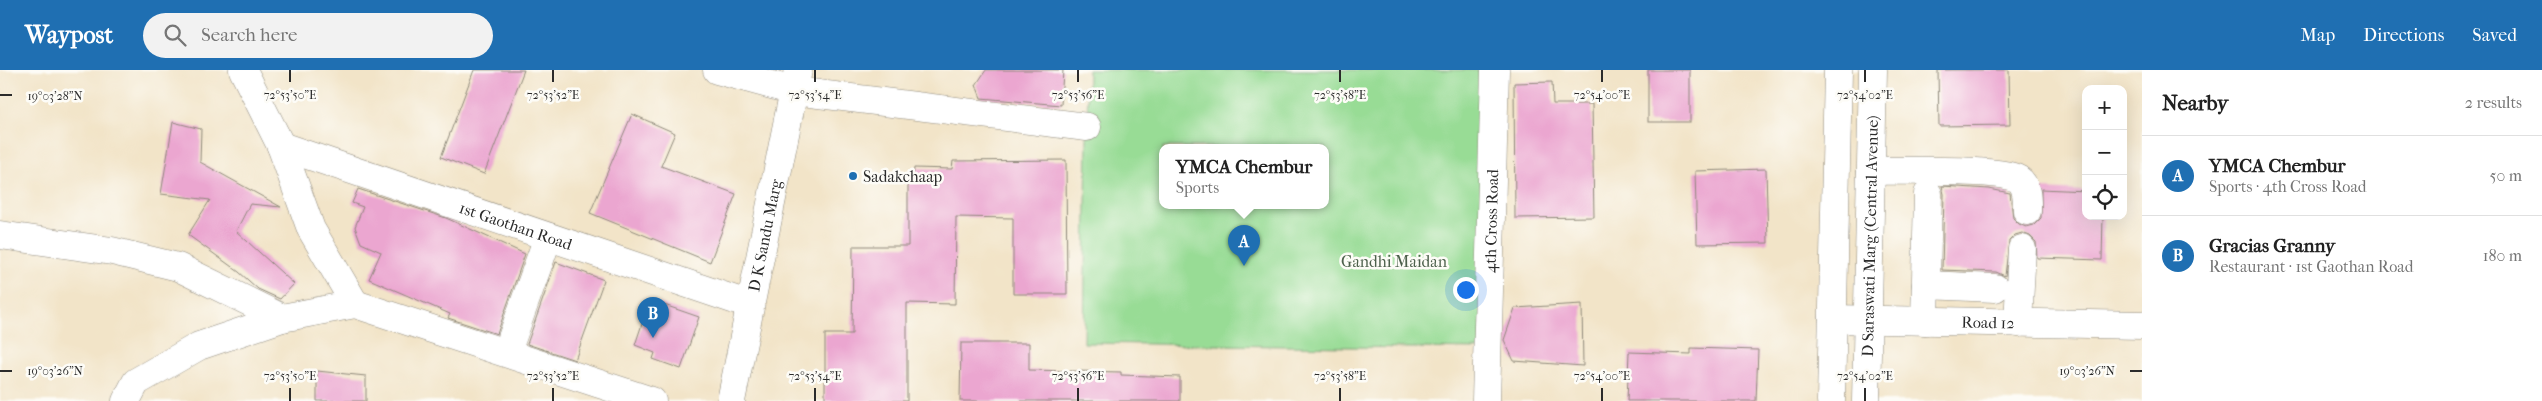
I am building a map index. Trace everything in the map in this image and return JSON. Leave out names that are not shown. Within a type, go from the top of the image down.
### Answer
[{"type":"street","points":[[243,70],[281,146],[311,229],[355,304]]},
{"type":"street","points":[[717,70],[796,80],[1087,127]]},
{"type":"street","name":"4th Cross Road","points":[[1486,401],[1495,70]]},
{"type":"street","points":[[1831,401],[1838,70]]},
{"type":"street","name":"D Saraswati Marg (Central Avenue)","points":[[1866,401],[1873,70]]},
{"type":"street","name":"D K Sandu Marg","points":[[731,401],[796,80]]},
{"type":"street","name":"1st Gaothan Road","points":[[281,146],[750,305]]},
{"type":"street","points":[[1871,170],[1996,174],[2018,180],[2026,190],[2028,211]]},
{"type":"street","points":[[1925,320],[1928,194]]},
{"type":"street","points":[[0,235],[112,252],[178,267],[282,318]]},
{"type":"street","points":[[512,338],[548,237]]},
{"type":"street","points":[[2018,322],[2022,249]]},
{"type":"street","points":[[1926,285],[1995,288]]},
{"type":"street","points":[[126,401],[136,382],[199,346],[282,318],[355,304],[652,401]]},
{"type":"street","name":"Road 12","points":[[1833,319],[2142,325]]},
{"type":"green space","name":"Gandhi Maidan","points":[[1088,70],[1485,70],[1481,349],[1084,343]]},
{"type":"building","points":[[474,70],[524,70],[484,174],[441,157]]},
{"type":"building","points":[[986,70],[1063,70],[1061,105],[981,98],[976,85]]},
{"type":"building","points":[[1648,70],[1690,70],[1690,122],[1648,122]]},
{"type":"building","points":[[1938,70],[2009,70],[2010,125],[1939,126]]},
{"type":"building","points":[[1552,82],[1553,104],[1592,104],[1594,217],[1515,218],[1514,83]]},
{"type":"building","points":[[632,114],[675,133],[661,166],[736,194],[710,262],[590,213]]},
{"type":"building","points":[[173,122],[201,129],[200,162],[281,207],[250,204],[236,231],[294,284],[280,299],[258,289],[239,272],[188,235],[210,200],[161,194]]},
{"type":"building","points":[[1066,160],[1067,294],[1013,294],[1013,218],[956,217],[955,304],[907,303],[907,401],[825,401],[825,334],[852,334],[853,246],[908,246],[908,179],[913,179],[914,168],[952,169],[953,161]]},
{"type":"building","points":[[1766,169],[1768,243],[1697,244],[1695,171]]},
{"type":"building","points":[[1942,186],[1989,189],[2010,193],[2013,218],[2019,224],[2026,227],[2034,225],[2041,218],[2041,189],[2082,191],[2082,220],[2103,220],[2102,260],[2037,258],[2036,242],[2030,236],[2022,233],[2015,235],[2009,241],[2005,276],[1996,272],[1942,270],[1944,194]]},
{"type":"building","points":[[358,189],[446,218],[525,254],[497,334],[448,318],[450,314],[369,279],[381,252],[361,243],[355,227],[363,207],[352,203]]},
{"type":"building","points":[[556,262],[604,280],[575,360],[527,344]]},
{"type":"building","points":[[650,300],[699,317],[681,369],[653,359],[655,353],[635,345]]},
{"type":"building","points":[[1582,304],[1583,366],[1514,361],[1504,340],[1515,308]]},
{"type":"building","points":[[961,343],[1029,343],[1029,370],[1121,372],[1121,375],[1180,377],[1180,401],[960,401]]},
{"type":"building","points":[[1691,348],[1758,350],[1756,401],[1627,401],[1629,352],[1691,354]]},
{"type":"building","points":[[317,371],[366,376],[366,401],[317,401]]},
{"type":"place","name":"Sadakchaap","points":[[853,176]]},
{"type":"place","name":"YMCA Chembur","points":[[1244,266]]},
{"type":"place","name":"Gracias Granny","points":[[653,338]]}]
